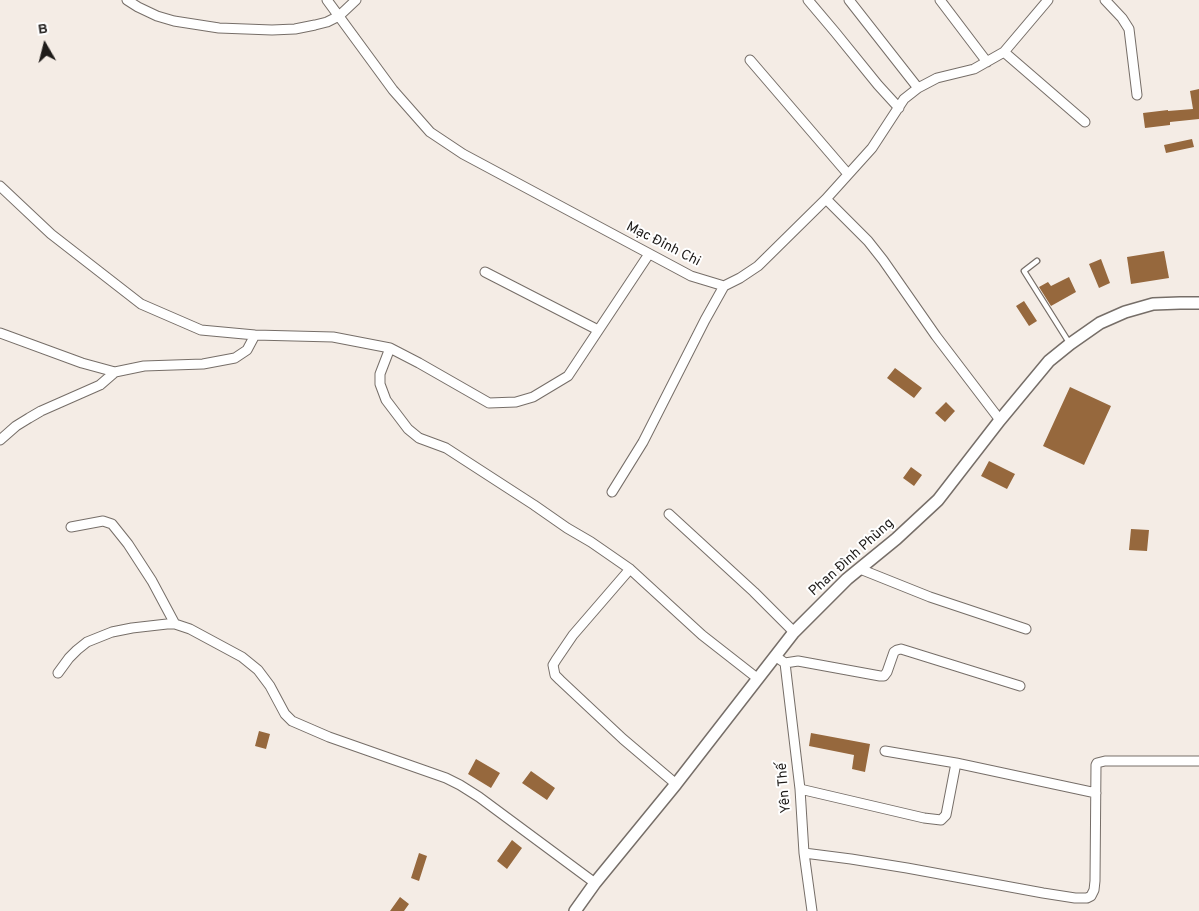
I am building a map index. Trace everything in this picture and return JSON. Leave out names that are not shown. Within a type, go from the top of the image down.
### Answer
[{"type":"street","points":[[128,0],[157,16],[174,21],[219,28],[272,30],[295,29],[327,22],[339,16],[356,0]]},
{"type":"street","name":"Mạc Đỉnh Chi","points":[[327,0],[393,90],[430,132],[463,154],[649,254],[691,276],[724,286]]},
{"type":"street","points":[[808,0],[899,108]]},
{"type":"street","points":[[849,0],[918,88]]},
{"type":"street","points":[[940,0],[987,62]]},
{"type":"street","points":[[612,492],[643,442],[724,286],[758,266],[826,199],[872,148],[904,99],[918,88],[936,78],[974,69],[1004,52],[1048,0]]},
{"type":"street","points":[[1105,0],[1122,18],[1129,30],[1137,95]]},
{"type":"street","points":[[1004,52],[1085,122]]},
{"type":"street","points":[[750,60],[848,174]]},
{"type":"street","points":[[0,186],[51,234],[141,304],[201,330],[255,335],[333,338],[390,348],[489,403],[516,402],[533,397],[568,376],[649,254]]},
{"type":"street","points":[[826,199],[868,241],[883,260],[936,336],[1000,420]]},
{"type":"street","points":[[485,272],[598,330]]},
{"type":"street","name":"Phan Đình Phùng","points":[[574,911],[794,632],[847,579],[896,539],[938,500],[1049,361],[1100,323],[1125,312],[1153,304],[1199,303]]},
{"type":"street","points":[[0,334],[82,363],[115,372],[144,366],[203,364],[235,358],[247,350],[255,335]]},
{"type":"street","points":[[390,348],[380,374],[380,384],[386,400],[408,429],[419,438],[446,448],[630,569],[702,635],[757,678]]},
{"type":"street","points":[[1,437],[41,411],[100,386],[115,372]]},
{"type":"street","points":[[669,514],[794,632]]},
{"type":"street","points":[[71,527],[103,521],[112,524],[128,544],[152,581],[175,624]]},
{"type":"street","points":[[630,569],[573,636],[553,665],[554,670],[560,680],[623,739],[676,784]]},
{"type":"street","points":[[860,569],[930,597],[1026,629]]},
{"type":"street","points":[[58,673],[69,658],[87,642],[112,632],[166,624],[175,624],[190,629],[232,651],[250,663],[264,678],[285,714],[292,721],[329,737],[460,784],[479,796],[595,883]]},
{"type":"street","points":[[775,656],[785,663],[798,661],[884,676],[894,652],[901,649],[1020,686]]},
{"type":"street","name":"Yên Thế","points":[[785,663],[800,789],[804,853],[812,911]]},
{"type":"street","points":[[885,751],[956,763],[1096,792]]},
{"type":"street","points":[[804,853],[908,868],[1043,893],[1087,898],[1091,896],[1094,890],[1095,881],[1096,765],[1099,762],[1199,761]]},
{"type":"street","points":[[800,789],[924,818],[941,820],[946,815],[956,763]]},
{"type":"lane","points":[[1036,261],[1024,271],[1070,344]]},
{"type":"building","points":[[1199,89],[1199,119],[1170,122],[1170,125],[1145,128],[1143,113],[1193,109],[1190,91]]},
{"type":"building","points":[[1192,139],[1194,147],[1166,153],[1164,145]]},
{"type":"building","points":[[1164,251],[1169,278],[1131,284],[1127,257]]},
{"type":"building","points":[[1101,259],[1110,283],[1099,288],[1089,264]]},
{"type":"building","points":[[1069,277],[1076,292],[1051,306],[1039,287],[1048,282],[1051,286]]},
{"type":"building","points":[[1024,301],[1037,321],[1029,326],[1016,306]]},
{"type":"building","points":[[895,368],[922,388],[914,398],[887,378]]},
{"type":"building","points":[[1070,387],[1111,406],[1084,465],[1043,446]]},
{"type":"building","points":[[946,402],[955,411],[945,422],[935,413]]},
{"type":"building","points":[[989,461],[1015,474],[1007,489],[981,476]]},
{"type":"building","points":[[911,467],[922,475],[914,486],[903,478]]},
{"type":"building","points":[[1131,529],[1149,530],[1147,551],[1129,550]]},
{"type":"building","points":[[259,731],[270,734],[266,749],[255,746]]},
{"type":"building","points":[[811,733],[870,744],[865,772],[852,769],[854,755],[809,746]]},
{"type":"building","points":[[476,759],[500,773],[491,788],[468,774]]},
{"type":"building","points":[[531,771],[555,788],[547,800],[522,783]]},
{"type":"building","points":[[512,840],[522,848],[507,869],[497,861]]},
{"type":"building","points":[[419,853],[427,856],[419,881],[411,878]]},
{"type":"building","points":[[400,897],[409,904],[404,911],[390,911]]}]
